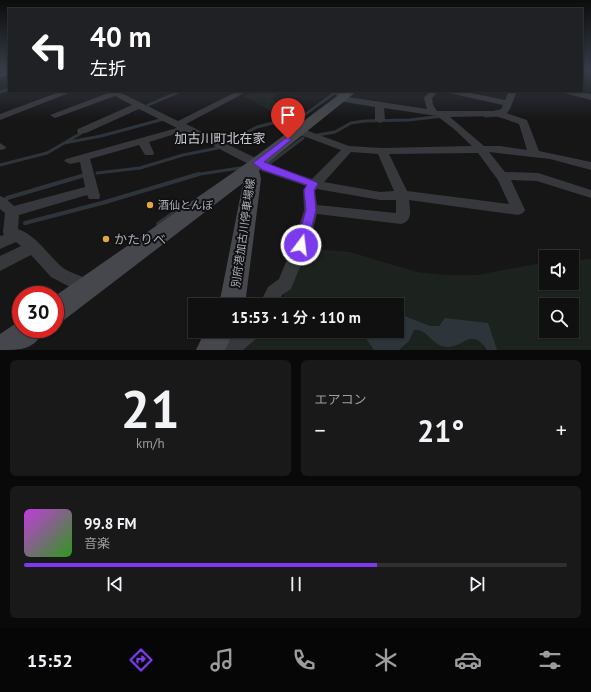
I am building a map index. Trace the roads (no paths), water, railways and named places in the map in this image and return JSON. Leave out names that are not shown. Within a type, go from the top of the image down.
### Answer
[{"type":"main road","points":[[64,302],[81,284],[254,166],[299,131],[342,94]]},
{"type":"main road","name":"別府港加古川停車場線","points":[[233,298],[254,166]]},
{"type":"main road","points":[[2,350],[19,338]]},
{"type":"main road","points":[[210,350],[216,338]]},
{"type":"street","points":[[0,117],[67,92]]},
{"type":"street","points":[[55,115],[118,92],[254,166],[266,168],[313,184],[380,196],[402,195],[518,210],[502,176],[480,148],[450,120],[437,113],[428,105],[428,98],[433,92]]},
{"type":"street","points":[[70,161],[143,141],[182,126],[242,92]]},
{"type":"street","points":[[454,92],[507,103]]},
{"type":"street","points":[[499,114],[504,111],[512,92]]},
{"type":"street","points":[[566,92],[591,97]]},
{"type":"street","points":[[342,94],[379,106],[437,113],[499,114],[523,122],[534,153]]},
{"type":"street","points":[[82,131],[140,105]]},
{"type":"street","points":[[379,106],[380,120]]},
{"type":"street","points":[[299,131],[348,149],[382,151],[480,148],[534,153],[591,166]]},
{"type":"street","points":[[143,141],[149,153]]},
{"type":"street","points":[[271,298],[279,286],[285,284],[301,245],[311,209],[309,190],[313,184],[348,149]]},
{"type":"street","points":[[311,209],[401,219],[403,217],[402,195],[382,151]]},
{"type":"street","points":[[12,212],[93,192],[84,157]]},
{"type":"street","points":[[502,176],[538,177],[591,194]]},
{"type":"street","points":[[0,201],[12,212]]},
{"type":"street","points":[[12,212],[10,232],[18,235],[58,273],[81,284]]},
{"type":"street","points":[[0,243],[18,235]]},
{"type":"street","points":[[0,264],[32,247]]},
{"type":"street","points":[[220,350],[232,347],[242,338]]},
{"type":"waterway","points":[[0,92],[8,89]]},
{"type":"waterway","points":[[148,105],[179,92]]},
{"type":"waterway","points":[[303,116],[333,94]]},
{"type":"waterway","points":[[502,115],[505,114],[509,108]]},
{"type":"waterway","points":[[227,143],[257,127],[304,115]]},
{"type":"waterway","points":[[485,116],[502,115]]},
{"type":"waterway","points":[[318,135],[335,132],[351,123],[364,121],[409,120],[443,116]]},
{"type":"waterway","points":[[64,143],[101,136],[164,119]]},
{"type":"waterway","points":[[64,143],[83,132]]},
{"type":"waterway","points":[[266,166],[303,138]]},
{"type":"waterway","points":[[0,165],[47,153],[64,143]]},
{"type":"waterway","points":[[97,173],[140,168],[183,155],[218,148]]},
{"type":"waterway","points":[[197,174],[246,167]]},
{"type":"waterway","points":[[25,223],[102,203],[197,174]]},
{"type":"waterway","points":[[7,198],[85,175]]},
{"type":"waterway","points":[[158,224],[189,202]]},
{"type":"place","name":"酒仙とんぼ","points":[[150,205]]},
{"type":"place","name":"かたりべ","points":[[106,239]]},
{"type":"district","name":"加古川町北在家","points":[[220,138]]}]
